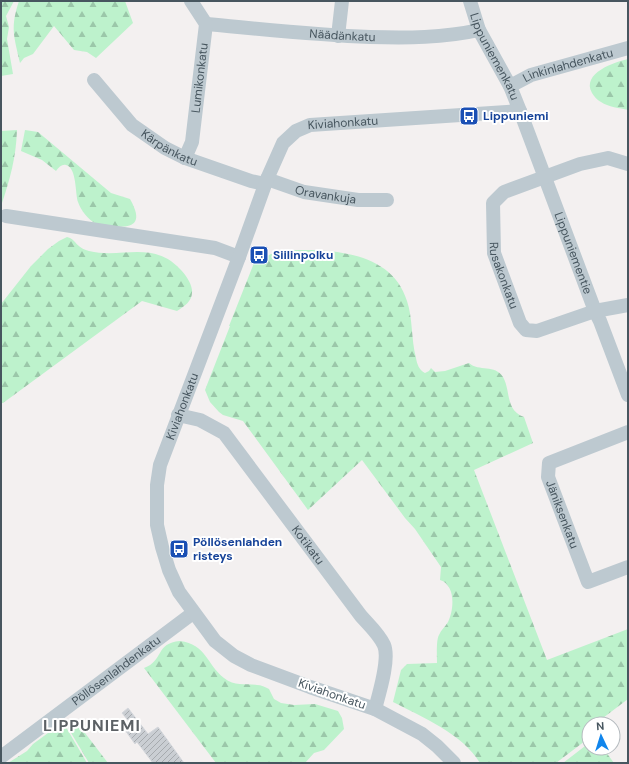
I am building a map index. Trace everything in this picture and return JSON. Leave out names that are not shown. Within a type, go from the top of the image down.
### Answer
[{"type":"street","points":[[191,1],[206,24]]},
{"type":"street","points":[[338,36],[342,1]]},
{"type":"street","name":"Lippuniemenkatu","points":[[470,1],[479,30],[510,86],[520,111]]},
{"type":"street","name":"Näädänkatu","points":[[206,24],[338,36],[413,38],[457,35],[479,30]]},
{"type":"street","name":"Lumikonkatu","points":[[185,158],[192,142],[206,24]]},
{"type":"street","name":"Linkinlahdenkatu","points":[[510,86],[531,75],[628,48]]},
{"type":"street","name":"Kärpänkatu","points":[[94,80],[132,125],[165,148],[185,158],[251,181],[266,182]]},
{"type":"street","name":"Lippuniementie","points":[[520,111],[628,395]]},
{"type":"street","name":"Kiviahonkatu","points":[[454,763],[422,734],[375,709],[250,665],[234,656],[215,641],[179,592],[169,570],[157,525],[157,485],[160,465],[178,415],[240,257],[266,182],[283,143],[296,131],[310,125],[520,111]]},
{"type":"street","name":"Rusakonkatu","points":[[628,164],[608,158],[580,164],[504,192],[493,202],[494,253],[520,323],[526,330],[537,331],[595,311],[628,305]]},
{"type":"street","name":"Oravankuja","points":[[266,182],[304,192],[358,200],[387,200]]},
{"type":"street","points":[[6,216],[215,248],[240,257]]},
{"type":"street","name":"Kotikatu","points":[[178,415],[200,420],[224,434],[361,616],[380,638],[385,647],[385,669],[375,709]]},
{"type":"street","name":"Jäniksenkatu","points":[[628,432],[549,463],[548,477],[588,582],[628,567]]},
{"type":"street","name":"Pöllösenlahdenkatu","points":[[1,757],[193,612]]},
{"type":"green space","points":[[1,1],[14,1],[6,16],[9,27],[7,39],[13,74],[1,76]]},
{"type":"green space","points":[[19,1],[125,1],[133,23],[96,58],[87,52],[74,50],[54,26],[33,54],[24,58],[20,63],[14,32],[16,10]]},
{"type":"green space","points":[[628,59],[628,110],[604,104],[592,93],[590,86],[591,80],[595,74],[608,66]]},
{"type":"green space","points":[[17,130],[12,168],[1,206],[1,131]]},
{"type":"green space","points":[[25,130],[38,132],[111,193],[130,199],[135,210],[136,218],[134,223],[129,226],[122,227],[96,224],[90,220],[79,205],[74,176],[70,167],[63,165],[56,171],[42,160],[21,151]]},
{"type":"green space","points":[[67,237],[81,248],[89,251],[101,253],[148,253],[159,255],[170,260],[188,278],[192,290],[190,300],[186,305],[177,311],[142,301],[1,403],[1,304],[31,266],[48,249]]},
{"type":"green space","points":[[296,250],[329,251],[345,253],[377,264],[390,273],[400,285],[407,301],[414,351],[421,370],[425,373],[431,368],[435,372],[445,371],[469,363],[473,366],[496,371],[503,377],[511,405],[518,414],[524,417],[533,443],[474,470],[547,660],[628,629],[628,699],[606,716],[581,716],[581,744],[556,763],[480,763],[473,753],[453,735],[429,720],[393,702],[401,670],[407,664],[437,663],[438,637],[448,622],[452,611],[451,592],[449,587],[440,580],[441,567],[415,529],[405,518],[362,460],[308,510],[243,421],[223,415],[210,402],[205,390],[254,263],[271,254]]},
{"type":"green space","points":[[180,641],[195,646],[201,651],[218,673],[232,683],[258,685],[269,689],[274,699],[281,703],[294,705],[315,704],[338,711],[342,718],[344,729],[324,750],[314,753],[305,763],[216,763],[144,668],[155,661],[167,645],[172,642]]},
{"type":"green space","points":[[75,720],[108,763],[89,763],[64,721]]},
{"type":"green space","points":[[63,722],[87,763],[8,763],[27,751],[33,744]]},
{"type":"green space","points":[[581,749],[581,756],[609,756],[614,763],[563,763]]},
{"type":"building","points":[[128,708],[148,734],[158,727],[184,763],[153,763],[137,742],[135,744],[125,730],[132,725],[122,713]]},
{"type":"place","name":"Lippuniemi","points":[[469,116]]},
{"type":"place","name":"Siilinpolku","points":[[259,255]]},
{"type":"place","name":"Pöllösenlahden risteys","points":[[179,549]]},
{"type":"district","name":"LIPPUNIEMI","points":[[92,725]]}]
